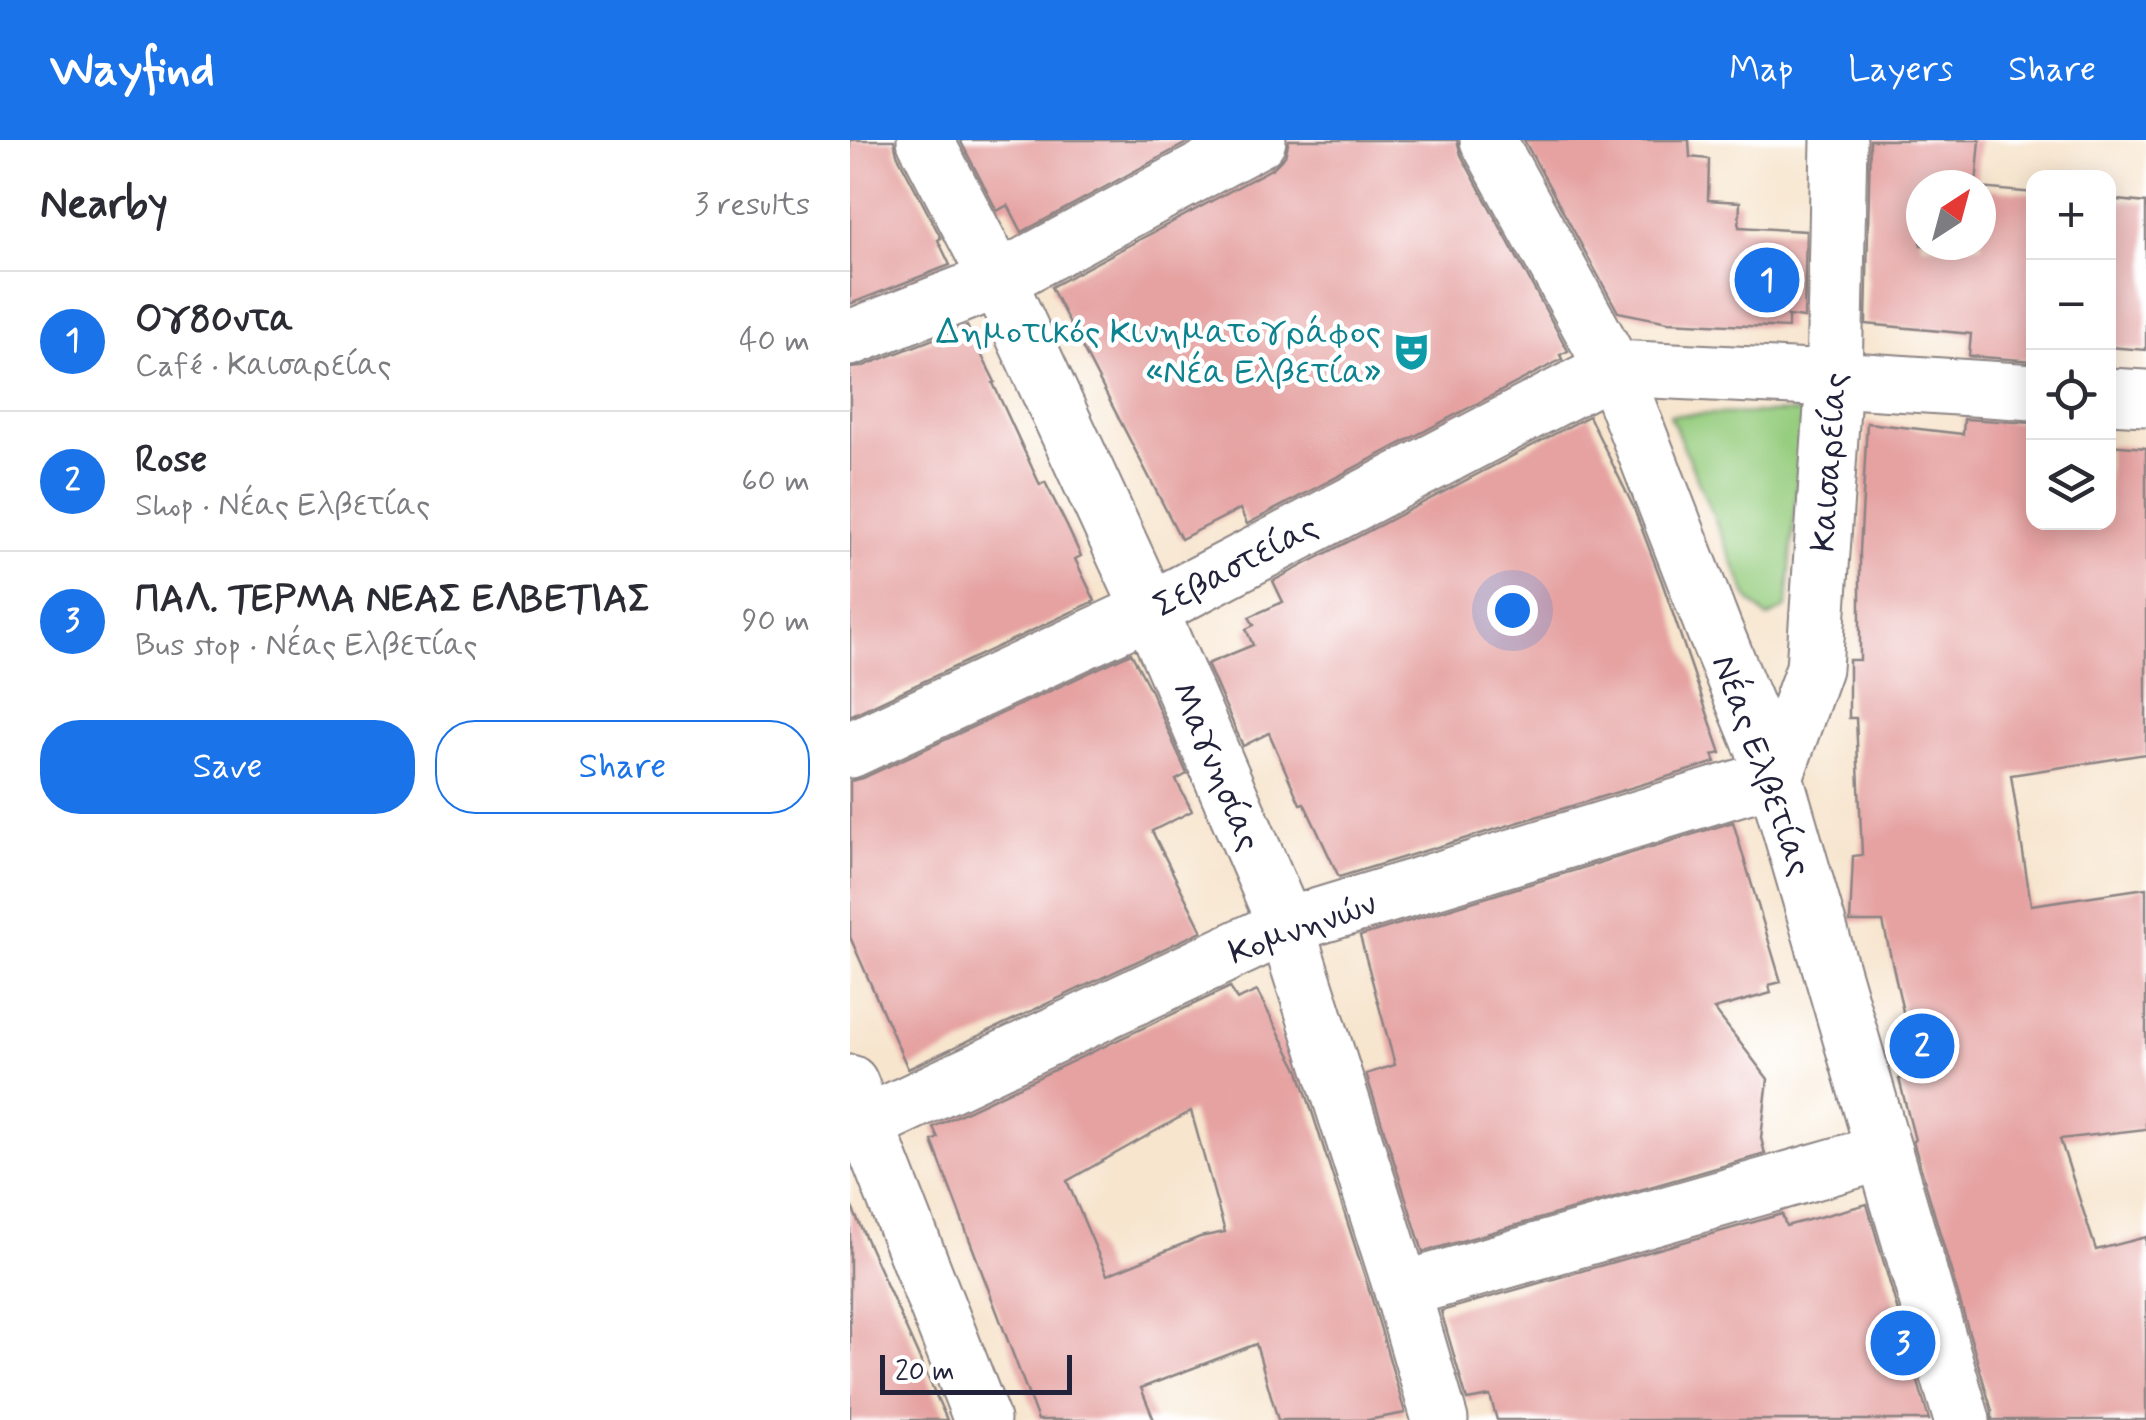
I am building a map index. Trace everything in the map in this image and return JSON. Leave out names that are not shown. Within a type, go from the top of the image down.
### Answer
[{"type":"street","name":"Μαγνησίας","points":[[924,140],[998,280],[1150,610],[1286,926],[1440,1420]]},
{"type":"street","points":[[850,338],[998,280],[1258,140]]},
{"type":"street","name":"Νέας Ελβετίας","points":[[1488,140],[1612,368],[1775,776],[1962,1420]]},
{"type":"street","name":"Καισαρείας","points":[[1775,776],[1814,668],[1834,380],[1838,140]]},
{"type":"street","points":[[1612,368],[2026,392]]},
{"type":"street","name":"Σεβαστείας","points":[[850,750],[1150,610],[1612,368]]},
{"type":"street","points":[[2116,396],[2146,398]]},
{"type":"street","name":"Κομνηνών","points":[[855,1113],[1286,926],[1775,776]]},
{"type":"street","points":[[855,1113],[982,1420]]},
{"type":"street","points":[[1402,1290],[1884,1152]]},
{"type":"green space","points":[[1803,412],[1787,607],[1768,618],[1749,600],[1670,415]]},
{"type":"building","points":[[850,140],[894,140],[950,265],[850,304]]},
{"type":"building","points":[[960,140],[1192,140],[1022,232],[1008,205],[997,211]]},
{"type":"building","points":[[1289,140],[1457,140],[1461,155],[1568,351],[1560,355],[1562,359],[1247,524],[1240,509],[1181,539],[1051,287],[1273,168],[1285,156]]},
{"type":"building","points":[[1524,140],[1689,140],[1690,157],[1709,159],[1708,200],[1740,202],[1739,227],[1806,231],[1804,318],[1788,316],[1788,328],[1668,322],[1618,312]]},
{"type":"building","points":[[1870,140],[1980,140],[1977,170],[1906,170],[1906,260],[1996,260],[1996,189],[2026,192],[2026,360],[1969,356],[1971,334],[1866,324]]},
{"type":"building","points":[[2116,200],[2146,203],[2146,350],[2116,348]]},
{"type":"building","points":[[967,326],[1040,485],[1045,482],[1081,556],[1075,559],[1095,601],[850,716],[850,368]]},
{"type":"building","points":[[1589,416],[1633,506],[1721,753],[1713,755],[1716,762],[1339,877],[1304,803],[1300,804],[1269,733],[1243,746],[1207,664],[1253,645],[1246,629],[1254,625],[1249,617],[1283,602],[1273,581]]},
{"type":"building","points":[[1964,419],[2026,423],[2026,530],[2116,530],[2116,446],[2146,448],[2146,754],[2011,775],[2031,905],[2146,888],[2146,1129],[2060,1139],[2096,1250],[2146,1237],[2146,1420],[1992,1420],[1899,1079],[1917,1074],[1883,922],[1850,922],[1853,856],[1862,855],[1856,718],[1849,718],[1849,660],[1860,660],[1860,552],[1867,423],[1963,434]]},
{"type":"building","points":[[1131,653],[1187,774],[1176,780],[1192,811],[1152,831],[1202,931],[908,1069],[850,937],[850,781]]},
{"type":"building","points":[[1733,822],[1781,982],[1769,985],[1771,993],[1714,1009],[1768,1079],[1761,1138],[1765,1154],[1423,1252],[1366,1074],[1395,1065],[1360,936]]},
{"type":"building","points":[[1230,987],[1237,1000],[1257,991],[1299,1071],[1405,1413],[1368,1420],[1278,1420],[1256,1344],[1141,1388],[1154,1420],[1038,1420],[932,1141],[938,1138],[933,1127]],"holes":[[[1191,1111],[1225,1232],[1200,1237],[1107,1275],[1067,1181]]]},
{"type":"building","points":[[850,1203],[947,1420],[850,1420]]},
{"type":"building","points":[[1867,1204],[1929,1420],[1497,1420],[1490,1396],[1467,1400],[1441,1311],[1782,1214],[1786,1226]]},
{"type":"place","name":"Ογ80ντα","points":[[1767,280]]},
{"type":"place","name":"Δημοτικός Κινηματογράφος «Νέα Ελβετία»","points":[[1411,351]]},
{"type":"place","name":"Rose","points":[[1922,1046]]},
{"type":"place","name":"ΠΑΛ. ΤΕΡΜΑ ΝΕΑΣ ΕΛΒΕΤΙΑΣ","points":[[1903,1343]]}]
